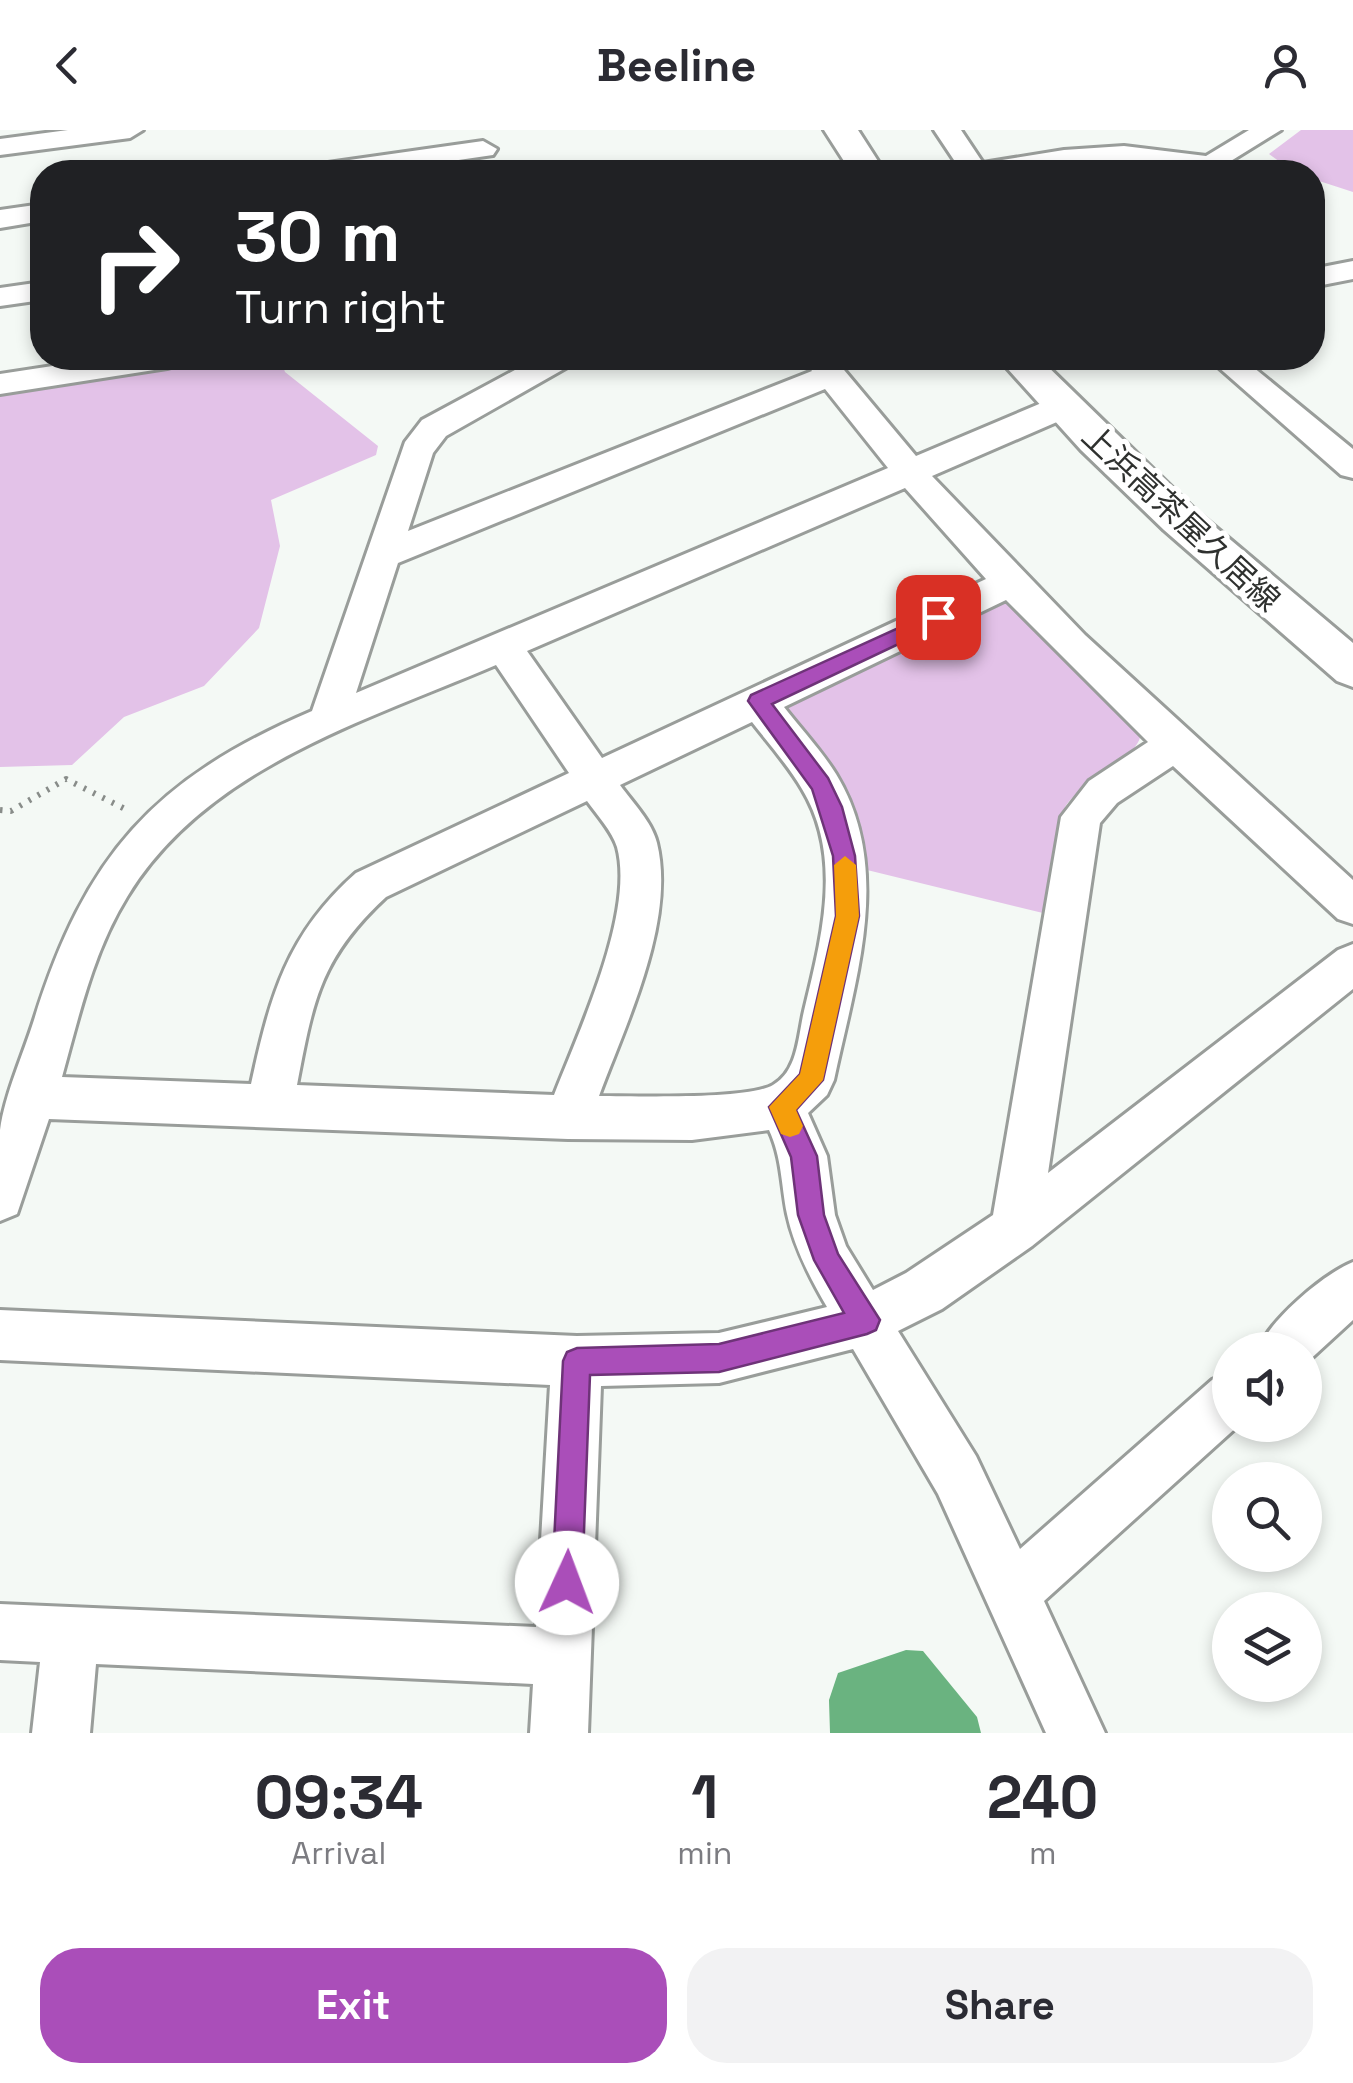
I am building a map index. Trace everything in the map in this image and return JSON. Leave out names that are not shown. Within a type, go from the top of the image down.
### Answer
[{"type":"main road","points":[[840,130],[860,160]]},
{"type":"main road","name":"上浜高茶屋久居線","points":[[1028,370],[1062,407],[1285,615],[1353,669]]},
{"type":"street","points":[[0,148],[89,140],[130,130]]},
{"type":"street","points":[[947,130],[968,160]]},
{"type":"street","points":[[1084,130],[1104,157]]},
{"type":"street","points":[[1218,160],[1268,130]]},
{"type":"street","points":[[415,160],[484,151]]},
{"type":"street","points":[[1064,160],[1167,156],[1186,160]]},
{"type":"street","points":[[0,219],[30,215]]},
{"type":"street","points":[[1325,275],[1353,270]]},
{"type":"street","points":[[0,297],[30,292]]},
{"type":"street","points":[[0,384],[68,370]]},
{"type":"street","points":[[328,721],[417,450],[427,435],[539,370]]},
{"type":"street","points":[[383,554],[815,370]]},
{"type":"street","points":[[827,370],[910,473],[1010,583],[1174,746],[1353,906]]},
{"type":"street","points":[[1237,370],[1353,467]]},
{"type":"street","points":[[0,1198],[80,947],[112,884],[181,805],[236,765],[328,721],[1062,407]]},
{"type":"street","points":[[270,1104],[302,970],[314,943],[350,902],[395,872],[1010,583]]},
{"type":"street","points":[[504,648],[636,840],[641,858],[636,927],[568,1116]]},
{"type":"street","points":[[33,1097],[692,1118],[782,1107],[810,1080],[847,916],[847,884],[840,834],[820,784],[758,701]]},
{"type":"street","points":[[1015,1229],[1081,817],[1103,792],[1174,746]]},
{"type":"street","points":[[0,1335],[577,1361],[719,1358],[867,1320],[924,1292],[1015,1229],[1353,962]]},
{"type":"street","points":[[782,1107],[804,1156],[811,1215],[827,1260],[842,1290],[867,1320],[957,1475],[1076,1733]]},
{"type":"street","points":[[1303,1332],[1353,1287]]},
{"type":"street","points":[[559,1733],[577,1361]]},
{"type":"street","points":[[1012,1594],[1212,1414]]},
{"type":"street","points":[[0,1632],[564,1657]]},
{"type":"street","points":[[61,1733],[71,1635]]},
{"type":"path","points":[[0,810],[11,812],[66,779],[159,827]]},
{"type":"shaded area","points":[[1301,130],[1353,130],[1353,192],[1325,183],[1325,160],[1277,160],[1269,154]]},
{"type":"shaded area","points":[[145,370],[284,370],[378,446],[376,455],[271,500],[280,546],[259,628],[204,686],[124,717],[72,765],[0,767],[0,393]]},
{"type":"shaded area","points":[[995,601],[1015,605],[1141,732],[1138,742],[1121,761],[1083,788],[1065,807],[1047,914],[863,869],[846,794],[788,709],[791,702]]},
{"type":"shaded area","points":[[906,1650],[923,1651],[977,1717],[981,1733],[830,1733],[829,1700],[838,1673]]},
{"type":"slow traffic","points":[[790,1126],[782,1107],[810,1080],[847,916],[845,865]]},
{"type":"route","points":[[567,1583],[577,1361],[719,1358],[798,1341],[867,1320],[842,1290],[827,1260],[811,1215],[804,1156],[782,1107],[810,1080],[847,916],[844,856],[832,807],[820,784],[758,701],[938,617]]}]
